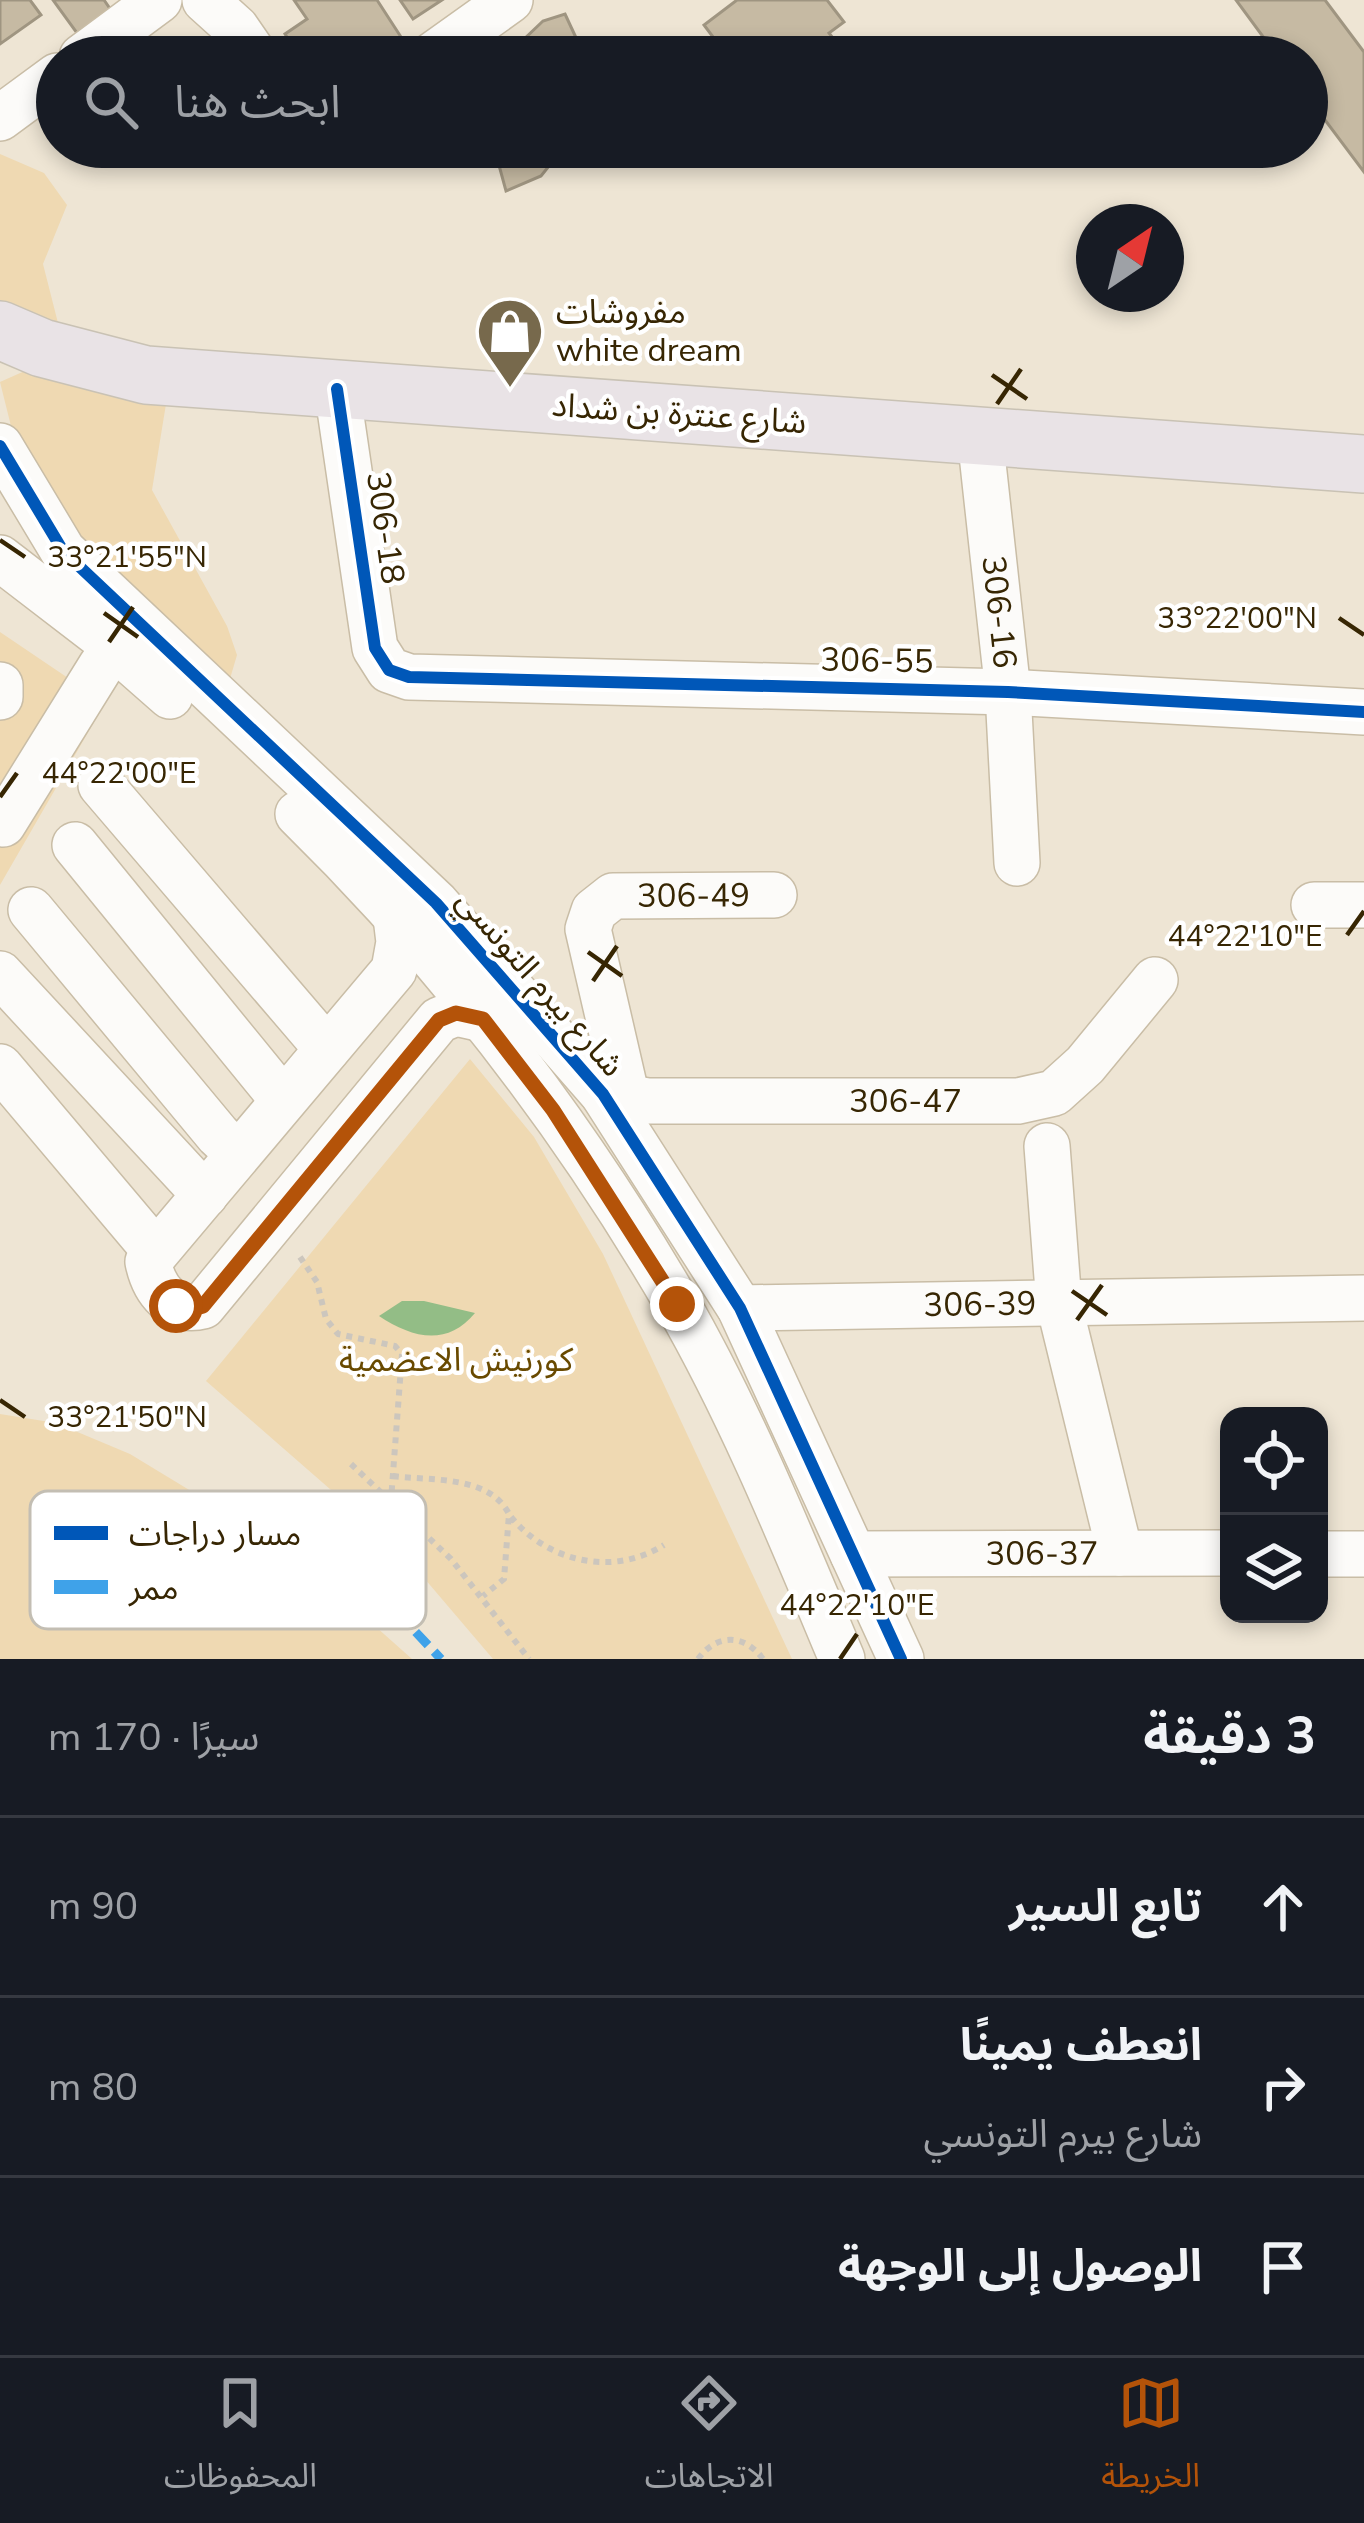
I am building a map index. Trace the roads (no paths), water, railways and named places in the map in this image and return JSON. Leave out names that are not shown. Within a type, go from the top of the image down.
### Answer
[{"type":"main road","name":"شارع عنترة بن شداد","points":[[0,330],[42,348],[146,375],[1364,464]]},
{"type":"street","points":[[110,36],[159,0]]},
{"type":"street","points":[[205,0],[242,36]]},
{"type":"street","points":[[459,36],[510,0]]},
{"type":"street","points":[[0,118],[36,91]]},
{"type":"street","name":"306-18","points":[[337,389],[375,648],[389,670]]},
{"type":"street","name":"306-16","points":[[980,436],[1009,692],[1017,862]]},
{"type":"street","name":"شارع بيرم التونسي","points":[[0,446],[63,551],[436,903],[615,1096],[740,1308],[901,1659]]},
{"type":"street","name":"شارع بيرم التونسي","points":[[0,558],[104,638],[223,742],[367,882],[553,1110],[677,1304],[734,1416],[842,1659]]},
{"type":"street","points":[[1,825],[101,666]]},
{"type":"street","name":"306-55","points":[[389,670],[409,677],[1009,692],[1364,712]]},
{"type":"street","points":[[0,685],[0,697]]},
{"type":"street","points":[[100,785],[327,1049]]},
{"type":"street","points":[[75,845],[283,1100]]},
{"type":"street","name":"306-49","points":[[615,1096],[588,929],[594,911],[613,896],[774,895]]},
{"type":"street","points":[[1314,905],[1364,905]]},
{"type":"street","points":[[31,910],[238,1154]]},
{"type":"street","points":[[396,917],[399,942],[394,970],[148,1262],[157,1289],[176,1306],[189,1310],[203,1306],[439,1020],[456,1013],[483,1019]]},
{"type":"street","points":[[0,974],[205,1195]]},
{"type":"street","name":"306-47","points":[[615,1096],[648,1101],[1018,1101],[1054,1093],[1085,1065],[1155,980]]},
{"type":"street","points":[[0,1066],[156,1252]]},
{"type":"street","points":[[1047,1146],[1059,1304],[1120,1553]]},
{"type":"street","name":"306-39","points":[[740,1308],[1364,1298]]},
{"type":"street","name":"306-37","points":[[853,1554],[1220,1553]]},
{"type":"street","points":[[1328,1554],[1364,1554]]},
{"type":"place","name":"مفروشات white dream","points":[[510,390]]},
{"type":"park label","name":"كورنيش الاعضمية","points":[[456,1360]]}]
